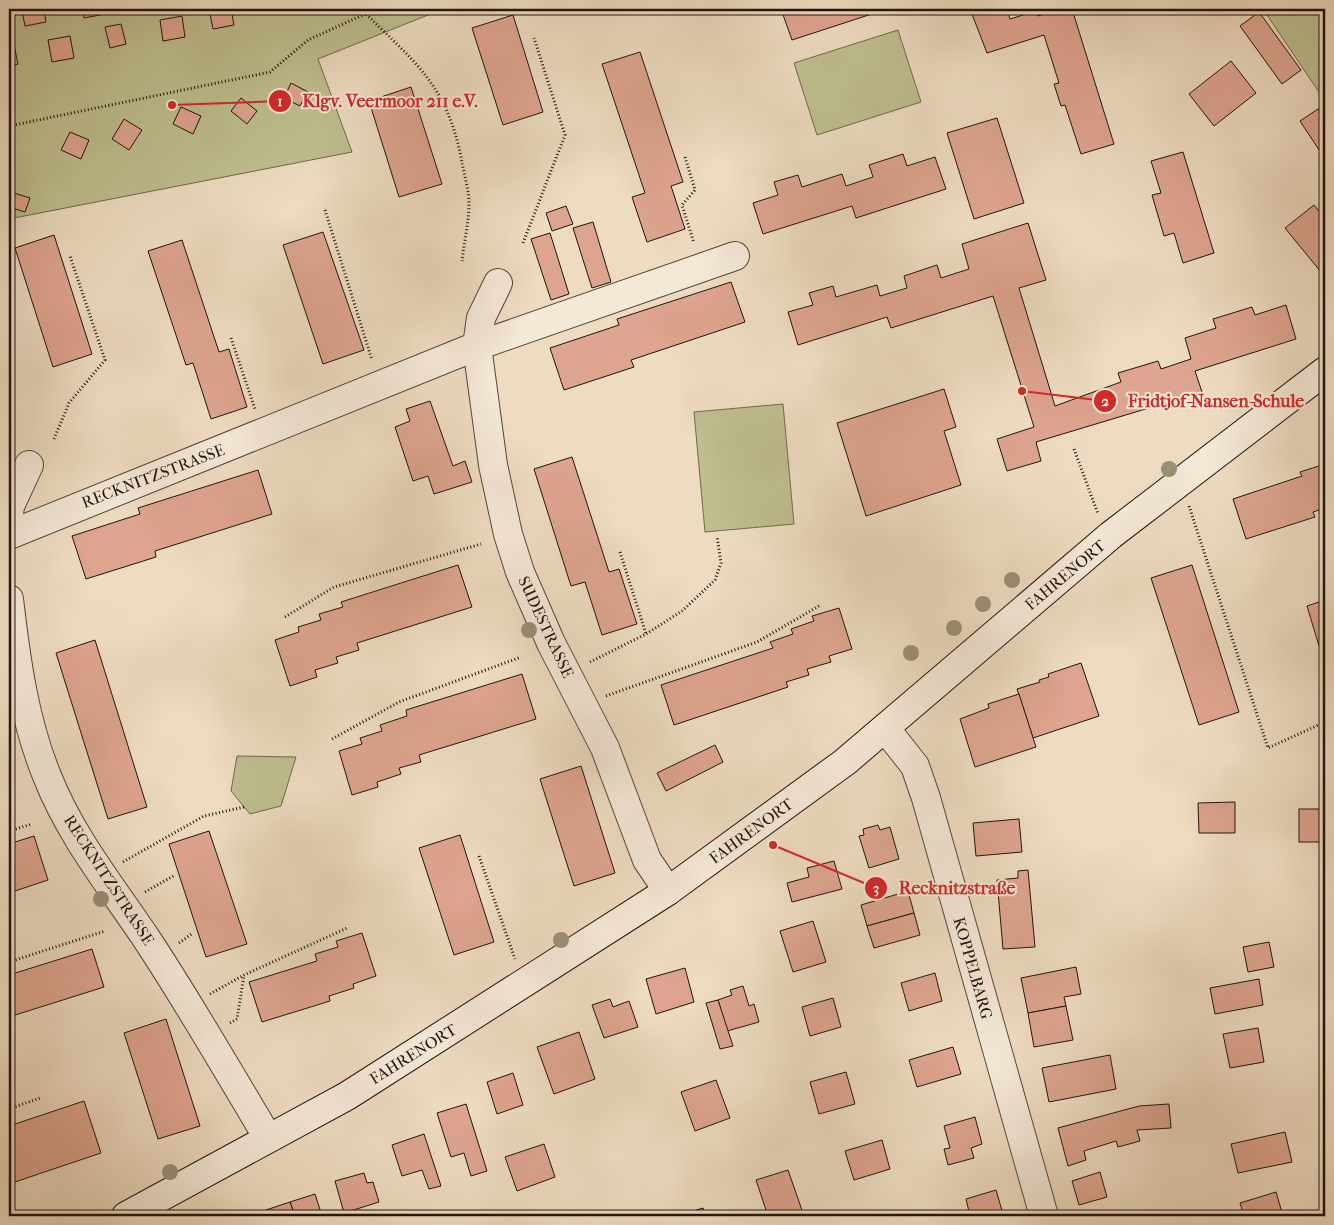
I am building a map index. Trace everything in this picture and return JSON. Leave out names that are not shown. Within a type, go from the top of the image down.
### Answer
[{"type":"street","points":[[380,385],[477,346],[735,256]]},
{"type":"street","name":"SUDESTRASSE","points":[[498,283],[481,318],[477,346],[493,465],[508,534],[520,572],[551,643],[605,748],[647,860],[668,891]]},
{"type":"street","name":"FAHRENORT","points":[[126,1216],[347,1096],[668,891],[802,794],[885,728],[1111,535],[1325,371]]},
{"type":"street","name":"RECKNITZSTRASSE","points":[[9,535],[380,385]]},
{"type":"street","points":[[9,514],[10,506],[28,465]]},
{"type":"street","name":"RECKNITZSTRASSE","points":[[9,599],[25,703],[34,740],[64,814],[190,1006],[268,1138]]},
{"type":"street","name":"KOPPELBARG","points":[[885,728],[915,766],[926,798],[1044,1216]]},
{"type":"path","points":[[361,9],[412,59],[438,91],[450,115],[456,134],[469,202],[462,261]]},
{"type":"path","points":[[9,126],[270,72],[308,40],[376,9]]},
{"type":"path","points":[[523,243],[565,135],[534,38]]},
{"type":"path","points":[[685,157],[695,190],[682,205],[701,267]]},
{"type":"path","points":[[325,210],[380,385]]},
{"type":"path","points":[[54,439],[69,403],[105,360],[70,256]]},
{"type":"path","points":[[231,338],[263,433]]},
{"type":"path","points":[[1074,449],[1099,517]]},
{"type":"path","points":[[1186,499],[1268,748],[1325,722]]},
{"type":"path","points":[[582,666],[646,634],[682,611],[715,580],[721,563],[717,536]]},
{"type":"path","points":[[285,617],[334,587],[481,544]]},
{"type":"path","points":[[620,552],[646,634]]},
{"type":"path","points":[[598,698],[757,642],[819,606]]},
{"type":"path","points":[[332,739],[398,702],[521,657]]},
{"type":"path","points":[[122,863],[204,816],[244,807]]},
{"type":"path","points":[[9,831],[32,824]]},
{"type":"path","points":[[479,856],[518,967]]},
{"type":"path","points":[[143,894],[175,876]]},
{"type":"path","points":[[203,999],[244,975],[347,928]]},
{"type":"path","points":[[9,962],[105,931]]},
{"type":"path","points":[[172,948],[194,933]]},
{"type":"path","points":[[229,1024],[237,1019],[244,975]]},
{"type":"path","points":[[9,1109],[40,1098]]},
{"type":"green space","points":[[9,9],[443,9],[318,59],[352,152],[9,219]]},
{"type":"green space","points":[[1263,9],[1325,9],[1325,101]]},
{"type":"green space","points":[[898,30],[921,102],[817,135],[794,63]]},
{"type":"green space","points":[[783,404],[794,524],[705,532],[694,412]]},
{"type":"green space","points":[[237,756],[296,757],[281,806],[250,814],[231,791]]},
{"type":"building","points":[[44,9],[46,22],[25,26],[22,11]]},
{"type":"building","points":[[82,9],[99,9],[100,15],[84,18]]},
{"type":"building","points":[[209,9],[231,9],[234,25],[213,29]]},
{"type":"building","points":[[781,9],[887,9],[792,40]]},
{"type":"building","points":[[970,9],[1007,9],[1010,19],[1036,11],[1038,16],[1060,9],[1072,9],[1114,144],[1081,154],[1065,105],[1061,106],[1054,84],[1059,83],[1044,35],[987,53]]},
{"type":"building","points":[[1259,12],[1301,70],[1282,84],[1240,26]]},
{"type":"building","points":[[513,15],[543,112],[503,125],[472,28]]},
{"type":"building","points":[[182,16],[185,37],[163,41],[160,20]]},
{"type":"building","points":[[121,24],[126,44],[110,48],[105,27]]},
{"type":"building","points":[[70,36],[74,58],[52,62],[48,40]]},
{"type":"building","points":[[14,45],[18,64],[9,66],[9,46]]},
{"type":"building","points":[[640,52],[683,182],[671,186],[685,229],[647,242],[632,197],[645,193],[602,64]]},
{"type":"building","points":[[1231,61],[1256,93],[1214,126],[1189,94]]},
{"type":"building","points":[[291,83],[308,92],[300,106],[284,98]]},
{"type":"building","points":[[411,87],[442,184],[399,197],[369,101]]},
{"type":"building","points":[[241,98],[257,111],[247,124],[231,111]]},
{"type":"building","points":[[181,107],[201,116],[193,134],[173,124]]},
{"type":"building","points":[[1318,109],[1325,120],[1325,159],[1300,121]]},
{"type":"building","points":[[997,118],[1024,203],[974,219],[947,133]]},
{"type":"building","points":[[124,119],[142,130],[129,150],[112,139]]},
{"type":"building","points":[[70,132],[89,140],[81,159],[61,150]]},
{"type":"building","points":[[1183,152],[1214,253],[1183,263],[1174,233],[1164,236],[1152,195],[1161,193],[1151,161]]},
{"type":"building","points":[[903,154],[907,166],[935,157],[946,189],[856,218],[852,206],[763,234],[753,203],[778,195],[774,182],[798,175],[802,187],[842,174],[846,186],[873,177],[869,165]]},
{"type":"building","points":[[11,192],[30,198],[25,212],[9,207]]},
{"type":"building","points":[[1314,205],[1325,219],[1325,277],[1285,228]]},
{"type":"building","points":[[566,206],[573,224],[552,231],[546,213]]},
{"type":"building","points":[[593,222],[611,282],[592,288],[573,228]]},
{"type":"building","points":[[1028,223],[1046,280],[1019,288],[1055,406],[1121,382],[1118,373],[1158,361],[1161,369],[1191,359],[1185,338],[1216,328],[1213,319],[1252,307],[1255,315],[1286,305],[1296,339],[1195,371],[1202,392],[1036,442],[1041,461],[1007,471],[997,439],[1034,427],[993,296],[891,328],[887,317],[798,345],[788,312],[813,305],[809,293],[833,286],[836,297],[877,285],[880,296],[907,288],[904,276],[937,265],[941,278],[969,269],[962,244]]},
{"type":"building","points":[[323,232],[364,350],[323,364],[283,245]]},
{"type":"building","points":[[550,233],[569,294],[551,300],[531,239]]},
{"type":"building","points":[[54,235],[92,354],[53,367],[15,248]]},
{"type":"building","points":[[182,240],[219,352],[229,349],[247,407],[211,419],[193,363],[186,365],[148,251]]},
{"type":"building","points":[[731,282],[745,322],[631,360],[634,367],[564,390],[550,348],[619,325],[617,319]]},
{"type":"building","points":[[944,389],[956,427],[944,431],[961,485],[866,516],[837,423]]},
{"type":"building","points":[[430,401],[453,466],[465,461],[472,482],[434,494],[428,476],[413,481],[395,427],[410,421],[406,409]]},
{"type":"building","points":[[572,457],[609,572],[619,569],[637,624],[602,635],[585,582],[571,586],[534,469]]},
{"type":"building","points":[[1325,464],[1325,508],[1313,512],[1315,517],[1246,539],[1233,499],[1302,476],[1300,472]]},
{"type":"building","points":[[258,470],[272,514],[155,551],[156,557],[86,579],[72,536],[140,514],[138,508]]},
{"type":"building","points":[[458,565],[472,607],[357,643],[359,650],[336,657],[338,663],[315,670],[317,677],[290,686],[275,640],[299,632],[298,627],[321,620],[319,614],[343,607],[341,602]]},
{"type":"building","points":[[1192,565],[1239,712],[1199,725],[1151,578]]},
{"type":"building","points":[[1325,600],[1325,644],[1319,646],[1307,606]]},
{"type":"building","points":[[839,608],[852,649],[829,656],[831,662],[807,669],[809,675],[786,682],[788,687],[674,725],[661,685],[773,648],[770,642],[793,634],[791,629],[814,621],[812,616]]},
{"type":"building","points":[[95,640],[147,807],[108,819],[56,653]]},
{"type":"building","points":[[1081,663],[1099,716],[1033,738],[1017,689],[1040,682],[1039,680],[1049,677],[1048,674]]},
{"type":"building","points":[[522,674],[536,719],[419,755],[421,762],[399,768],[401,774],[377,782],[378,787],[352,795],[339,751],[362,744],[360,738],[382,731],[380,725],[407,716],[406,710]]},
{"type":"building","points":[[1019,694],[1036,747],[975,767],[960,719],[989,708],[988,704]]},
{"type":"building","points":[[715,745],[723,762],[666,791],[657,773]]},
{"type":"building","points":[[581,766],[615,873],[574,886],[540,779]]},
{"type":"building","points":[[1235,802],[1235,833],[1199,833],[1198,803]]},
{"type":"building","points":[[1299,809],[1325,809],[1325,842],[1299,842]]},
{"type":"building","points":[[1019,819],[1022,852],[976,856],[973,823]]},
{"type":"building","points":[[878,825],[880,830],[890,827],[899,859],[869,868],[859,836],[864,835],[863,829]]},
{"type":"building","points":[[209,831],[247,944],[206,957],[169,844]]},
{"type":"building","points":[[460,835],[494,942],[454,955],[419,848]]},
{"type":"building","points":[[34,836],[48,880],[9,893],[9,844]]},
{"type":"building","points":[[834,861],[842,889],[792,902],[787,883],[809,877],[807,868]]},
{"type":"building","points":[[1028,870],[1035,947],[1003,949],[997,880],[1018,878],[1018,871]]},
{"type":"building","points":[[908,891],[914,913],[867,926],[861,905]]},
{"type":"building","points":[[914,913],[920,935],[874,948],[867,926]]},
{"type":"building","points":[[813,921],[826,962],[793,972],[780,931]]},
{"type":"building","points":[[362,933],[376,976],[353,984],[354,988],[329,996],[330,1001],[262,1022],[249,982],[317,961],[315,954],[338,947],[336,941]]},
{"type":"building","points":[[1269,942],[1274,967],[1248,972],[1243,947]]},
{"type":"building","points":[[92,949],[104,987],[9,1017],[9,975]]},
{"type":"building","points":[[1076,967],[1081,994],[1064,997],[1066,1006],[1028,1013],[1021,978]]},
{"type":"building","points":[[685,968],[694,1002],[656,1014],[646,979]]},
{"type":"building","points":[[935,973],[942,1001],[909,1011],[901,983]]},
{"type":"building","points":[[1259,979],[1263,1005],[1215,1014],[1210,988]]},
{"type":"building","points":[[743,986],[749,1006],[754,1004],[759,1022],[727,1031],[718,1000],[732,995],[730,990]]},
{"type":"building","points":[[833,998],[841,1027],[810,1036],[802,1007]]},
{"type":"building","points":[[610,999],[613,1007],[629,1001],[638,1027],[604,1038],[592,1005]]},
{"type":"building","points":[[718,1000],[733,1046],[720,1049],[706,1003]]},
{"type":"building","points":[[1066,1006],[1073,1040],[1034,1047],[1028,1013]]},
{"type":"building","points":[[166,1019],[200,1126],[158,1139],[124,1033]]},
{"type":"building","points":[[1258,1028],[1264,1062],[1230,1068],[1223,1034]]},
{"type":"building","points":[[579,1032],[595,1079],[554,1094],[537,1047]]},
{"type":"building","points":[[953,1047],[961,1074],[917,1087],[909,1060]]},
{"type":"building","points":[[1110,1055],[1116,1089],[1049,1102],[1042,1068]]},
{"type":"building","points":[[846,1072],[855,1104],[819,1114],[810,1082]]},
{"type":"building","points":[[513,1073],[523,1105],[497,1114],[487,1082]]},
{"type":"building","points":[[716,1080],[730,1118],[695,1131],[681,1092]]},
{"type":"building","points":[[84,1101],[101,1153],[9,1184],[9,1126]]},
{"type":"building","points":[[466,1104],[487,1171],[471,1176],[464,1153],[451,1157],[437,1113]]},
{"type":"building","points":[[1169,1104],[1171,1128],[1137,1130],[1140,1141],[1118,1147],[1116,1141],[1084,1151],[1086,1160],[1068,1166],[1058,1128],[1139,1106]]},
{"type":"building","points":[[975,1117],[982,1144],[971,1148],[974,1158],[948,1165],[944,1149],[950,1148],[944,1126]]},
{"type":"building","points":[[1285,1132],[1292,1162],[1238,1173],[1231,1144]]},
{"type":"building","points":[[424,1134],[441,1186],[429,1189],[422,1170],[402,1176],[392,1145]]},
{"type":"building","points":[[882,1140],[890,1169],[854,1180],[845,1151]]},
{"type":"building","points":[[544,1144],[555,1177],[517,1191],[505,1157]]},
{"type":"building","points":[[788,1170],[804,1216],[768,1216],[756,1180]]},
{"type":"building","points":[[1100,1172],[1107,1197],[1079,1205],[1072,1181]]},
{"type":"building","points":[[364,1173],[367,1183],[373,1182],[379,1202],[344,1213],[335,1181]]},
{"type":"building","points":[[996,1190],[1003,1214],[970,1216],[966,1199]]},
{"type":"building","points":[[1276,1192],[1283,1216],[1244,1216],[1240,1203]]},
{"type":"building","points":[[315,1194],[322,1216],[295,1216],[290,1202]]},
{"type":"building","points":[[290,1202],[295,1216],[268,1216],[266,1210]]},
{"type":"building","points":[[703,1208],[706,1216],[676,1216]]},
{"type":"place","name":"Klgv. Veermoor 211 e.V.","points":[[172,105]]},
{"type":"place","name":"Fridtjof-Nansen-Schule","points":[[1022,391]]},
{"type":"place","name":"Recknitzstraße","points":[[773,845]]}]
